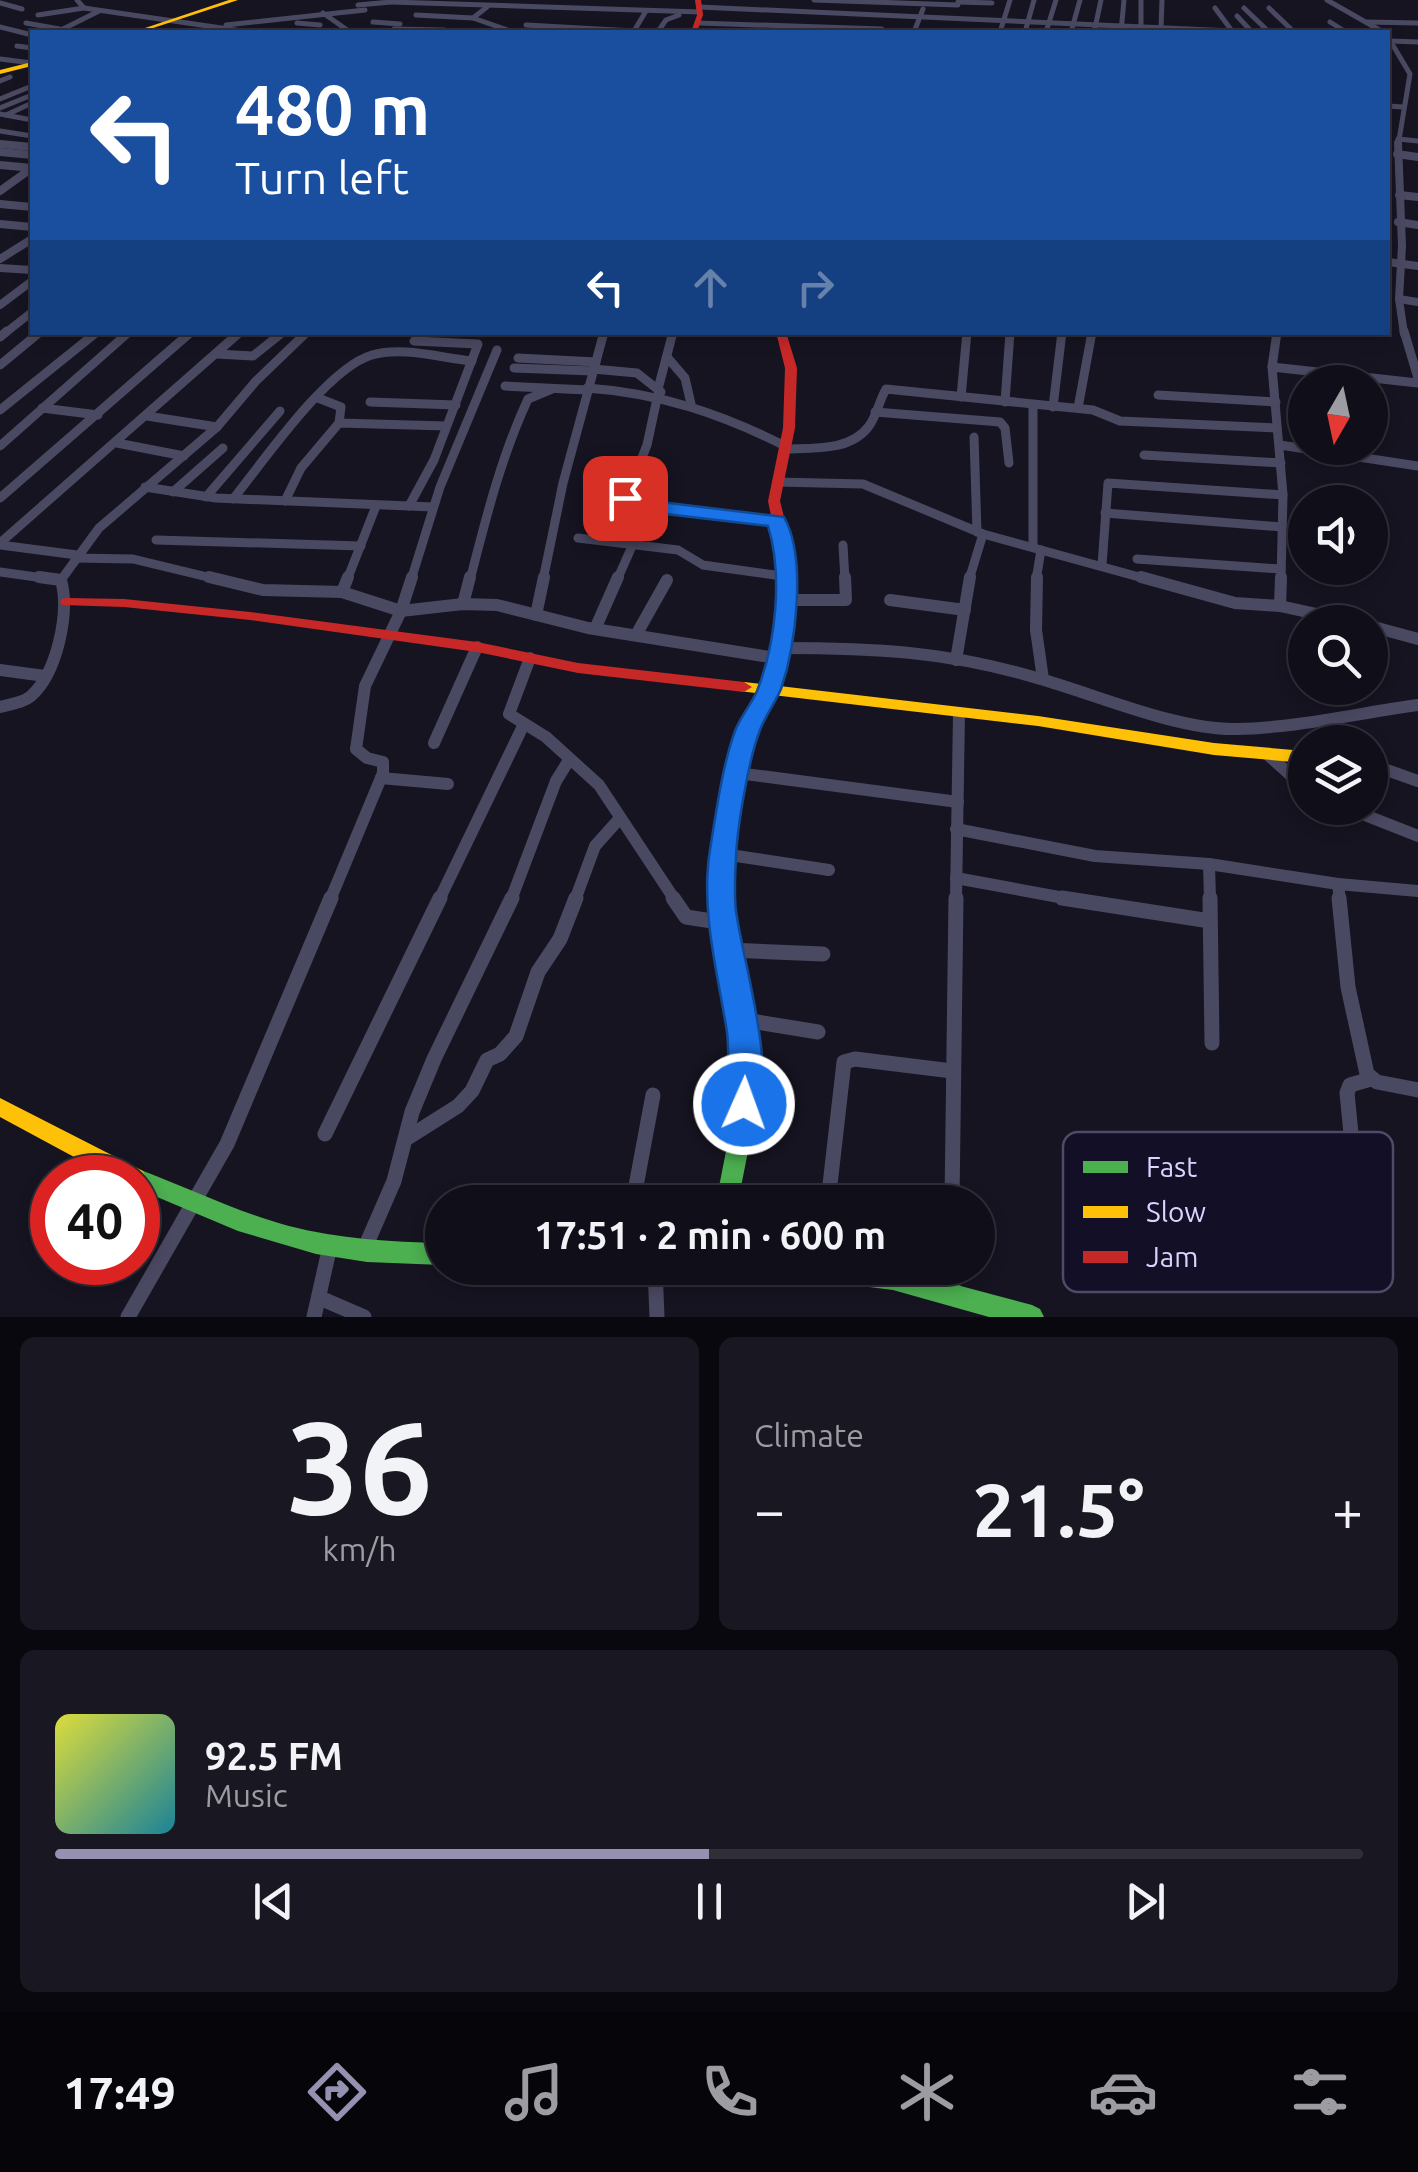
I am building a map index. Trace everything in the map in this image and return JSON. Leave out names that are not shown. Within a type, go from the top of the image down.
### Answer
[{"type":"street","points":[[77,0],[84,8]]},
{"type":"street","points":[[142,30],[235,0]]},
{"type":"street","points":[[453,6],[461,0]]},
{"type":"street","points":[[473,7],[479,0]]},
{"type":"street","points":[[598,10],[608,0]]},
{"type":"street","points":[[659,30],[674,16],[828,0],[961,8],[987,19],[1096,29],[1159,29],[1162,0]]},
{"type":"street","points":[[822,12],[828,0]]},
{"type":"street","points":[[840,12],[845,0]]},
{"type":"street","points":[[1000,30],[1010,0]]},
{"type":"street","points":[[1025,30],[1034,0]]},
{"type":"street","points":[[1047,30],[1056,0]]},
{"type":"street","points":[[1072,30],[1080,0]]},
{"type":"street","points":[[1096,29],[1101,0]]},
{"type":"street","points":[[1122,29],[1124,0]]},
{"type":"street","points":[[1139,29],[1140,0]]},
{"type":"street","points":[[1327,0],[1376,30]]},
{"type":"street","points":[[358,4],[393,1],[473,7],[785,15],[784,26]]},
{"type":"street","points":[[861,12],[865,1]]},
{"type":"street","points":[[641,30],[656,2]]},
{"type":"street","points":[[836,26],[896,14],[903,2]]},
{"type":"street","points":[[698,13],[861,12],[940,16],[992,2],[981,30]]},
{"type":"street","points":[[0,3],[22,9]]},
{"type":"street","points":[[393,30],[429,3]]},
{"type":"street","points":[[915,30],[925,6]]},
{"type":"street","points":[[473,18],[487,7]]},
{"type":"street","points":[[38,15],[84,8],[235,30]]},
{"type":"street","points":[[499,19],[508,8]]},
{"type":"street","points":[[1215,8],[1231,30]]},
{"type":"street","points":[[1244,8],[1267,30]]},
{"type":"street","points":[[1268,8],[1292,30]]},
{"type":"street","points":[[526,25],[572,29],[571,20],[579,13],[563,9],[539,26]]},
{"type":"street","points":[[213,27],[366,10]]},
{"type":"street","points":[[26,22],[59,30],[99,11]]},
{"type":"street","points":[[698,13],[784,26],[880,30]]},
{"type":"street","points":[[322,14],[338,20],[348,30]]},
{"type":"street","points":[[416,15],[473,18],[513,30]]},
{"type":"street","points":[[932,30],[940,16]]},
{"type":"street","points":[[1237,16],[1251,30]]},
{"type":"street","points":[[278,20],[320,24]]},
{"type":"street","points":[[373,22],[400,24]]},
{"type":"street","points":[[374,30],[383,22]]},
{"type":"street","points":[[1330,22],[1343,30]]},
{"type":"street","points":[[1364,22],[1418,23]]},
{"type":"street","points":[[814,30],[822,25]]},
{"type":"street","points":[[0,27],[30,34]]},
{"type":"street","points":[[1390,37],[1418,42]]},
{"type":"street","points":[[1388,380],[1418,381],[1398,299],[1398,136],[1403,105],[1414,80],[1390,41]]},
{"type":"street","points":[[17,46],[30,48]]},
{"type":"street","points":[[0,59],[24,73]]},
{"type":"street","points":[[1403,60],[1418,61]]},
{"type":"street","points":[[0,81],[24,73]]},
{"type":"street","points":[[0,91],[24,73]]},
{"type":"street","points":[[0,99],[24,73]]},
{"type":"street","points":[[2,113],[30,96]]},
{"type":"street","points":[[2,113],[30,104]]},
{"type":"street","points":[[1390,106],[1418,104]]},
{"type":"street","points":[[2,113],[30,120]]},
{"type":"street","points":[[0,131],[30,136]]},
{"type":"street","points":[[1390,132],[1418,142]]},
{"type":"street","points":[[0,144],[30,147]]},
{"type":"street","points":[[0,152],[30,155]]},
{"type":"street","points":[[1397,154],[1418,156]]},
{"type":"street","points":[[0,166],[30,168]]},
{"type":"street","points":[[1390,168],[1399,170]]},
{"type":"street","points":[[3,187],[30,169]]},
{"type":"street","points":[[1390,185],[1418,197]]},
{"type":"street","points":[[20,206],[30,199]]},
{"type":"street","points":[[0,204],[30,207]]},
{"type":"street","points":[[1390,211],[1418,225]]},
{"type":"street","points":[[1390,217],[1398,217]]},
{"type":"street","points":[[0,224],[30,227]]},
{"type":"street","points":[[0,259],[30,239]]},
{"type":"street","points":[[1390,262],[1418,266]]},
{"type":"street","points":[[0,268],[30,270]]},
{"type":"street","points":[[0,304],[30,282]]},
{"type":"street","points":[[1398,299],[1418,302]]},
{"type":"street","points":[[0,337],[30,314]]},
{"type":"street","points":[[1404,332],[1418,331]]},
{"type":"street","points":[[0,365],[36,335]]},
{"type":"street","points":[[0,410],[94,335]]},
{"type":"street","points":[[0,446],[4,437],[126,335]]},
{"type":"street","points":[[0,498],[188,335]]},
{"type":"street","points":[[0,544],[237,335]]},
{"type":"street","points":[[218,354],[254,356],[278,335]]},
{"type":"street","points":[[0,707],[27,700],[45,676],[67,602],[61,580],[76,556],[99,528],[217,427],[304,335]]},
{"type":"street","points":[[536,615],[587,389],[603,335]]},
{"type":"street","points":[[672,335],[647,445],[624,502],[776,521]]},
{"type":"street","points":[[730,1185],[747,1083],[725,922],[722,854],[747,731],[768,690],[778,653],[785,600],[784,544],[776,521],[777,482],[786,448],[792,368],[783,335]]},
{"type":"street","points":[[960,397],[967,335]]},
{"type":"street","points":[[1005,402],[1010,335]]},
{"type":"street","points":[[1053,406],[1062,335]]},
{"type":"street","points":[[1078,408],[1091,335]]},
{"type":"street","points":[[1277,335],[1272,367],[1283,495],[1280,606]]},
{"type":"street","points":[[410,506],[434,460],[477,343],[414,341]]},
{"type":"street","points":[[128,1317],[195,1204],[270,1048],[381,778],[383,762],[359,754],[355,742],[365,686],[401,611],[433,506],[497,350]]},
{"type":"street","points":[[233,499],[318,398],[368,356],[472,361]]},
{"type":"street","points":[[668,357],[685,378],[691,404]]},
{"type":"street","points":[[516,363],[594,367],[636,374],[660,393]]},
{"type":"street","points":[[1272,367],[1288,370]]},
{"type":"street","points":[[505,386],[660,393],[786,448],[844,443],[871,424],[886,389],[1103,411],[1120,421],[1277,428]]},
{"type":"street","points":[[462,604],[506,454],[524,408],[528,399],[552,389]]},
{"type":"street","points":[[1158,394],[1276,402]]},
{"type":"street","points":[[285,501],[308,458],[340,423],[341,407],[318,398]]},
{"type":"street","points":[[370,402],[456,405]]},
{"type":"street","points":[[1033,405],[1037,548],[1034,616],[1043,679]]},
{"type":"street","points":[[42,408],[98,415]]},
{"type":"street","points":[[206,497],[280,411]]},
{"type":"street","points":[[875,412],[1000,422],[1005,428],[1009,464]]},
{"type":"street","points":[[147,416],[217,427]]},
{"type":"street","points":[[340,423],[446,426]]},
{"type":"street","points":[[956,660],[980,533],[974,437]]},
{"type":"street","points":[[117,443],[184,456]]},
{"type":"street","points":[[1280,445],[1288,446]]},
{"type":"street","points":[[172,492],[223,448]]},
{"type":"street","points":[[1144,455],[1281,463]]},
{"type":"street","points":[[1388,459],[1418,466]]},
{"type":"street","points":[[777,482],[863,484],[980,533],[1235,603],[1288,608]]},
{"type":"street","points":[[1102,565],[1107,484],[1283,495]]},
{"type":"street","points":[[145,487],[233,499],[433,506]]},
{"type":"street","points":[[342,592],[376,506]]},
{"type":"street","points":[[1105,514],[1282,526]]},
{"type":"street","points":[[578,538],[688,553],[696,562],[712,568],[782,576]]},
{"type":"street","points":[[156,540],[361,546]]},
{"type":"street","points":[[0,544],[76,556],[133,559],[263,590],[342,592],[401,611],[462,604],[497,605],[595,629],[778,653],[915,650],[1043,679],[1136,710],[1234,729],[1418,706]]},
{"type":"street","points":[[595,629],[634,544]]},
{"type":"street","points":[[785,600],[846,600],[843,545]]},
{"type":"street","points":[[1137,559],[1280,569]]},
{"type":"street","points":[[0,572],[61,580]]},
{"type":"street","points":[[636,636],[667,580]]},
{"type":"street","points":[[890,600],[966,610]]},
{"type":"street","points":[[67,602],[154,606],[477,648],[578,668],[1288,756]]},
{"type":"street","points":[[1388,630],[1418,638]]},
{"type":"street","points":[[434,744],[477,648]]},
{"type":"street","points":[[530,658],[508,710],[546,736],[599,785],[686,917],[725,922]]},
{"type":"street","points":[[0,670],[45,676]]},
{"type":"street","points":[[952,1185],[959,713]]},
{"type":"street","points":[[325,1134],[524,724]]},
{"type":"street","points":[[1267,754],[1288,773]]},
{"type":"street","points":[[364,1250],[394,1181],[412,1112],[434,1059],[504,918],[556,782],[569,760]]},
{"type":"street","points":[[1388,770],[1418,781]]},
{"type":"street","points":[[738,773],[958,802]]},
{"type":"street","points":[[381,778],[448,784]]},
{"type":"street","points":[[408,1136],[458,1106],[472,1091],[487,1060],[502,1056],[513,1044],[541,964],[562,936],[573,909],[586,859],[620,818]]},
{"type":"street","points":[[1388,824],[1418,836]]},
{"type":"street","points":[[956,829],[1095,856],[1209,864],[1418,892]]},
{"type":"street","points":[[722,854],[829,870]]},
{"type":"street","points":[[1209,864],[1212,1044]]},
{"type":"street","points":[[956,878],[1210,921]]},
{"type":"street","points":[[1338,884],[1348,987],[1363,1064],[1372,1079]]},
{"type":"street","points":[[729,950],[823,954]]},
{"type":"street","points":[[739,1019],[818,1032]]},
{"type":"street","points":[[830,1185],[844,1062],[952,1071]]},
{"type":"street","points":[[1351,1132],[1347,1093],[1350,1085],[1372,1079],[1418,1090]]},
{"type":"street","points":[[635,1185],[653,1095]]},
{"type":"street","points":[[0,1107],[92,1155]]},
{"type":"street","points":[[160,1189],[260,1228],[330,1246],[425,1253]]},
{"type":"street","points":[[314,1317],[330,1246]]},
{"type":"street","points":[[656,1285],[657,1317]]},
{"type":"street","points":[[923,1285],[1032,1317]]},
{"type":"street","points":[[953,1285],[953,1292]]},
{"type":"street","points":[[320,1298],[364,1317]]},
{"type":"traffic: fast","points":[[730,1185],[742,1126],[747,1063],[722,907],[723,854],[747,731],[768,690],[773,670]]},
{"type":"traffic: fast","points":[[160,1188],[289,1237],[354,1250],[425,1253]]},
{"type":"traffic: fast","points":[[915,1285],[1032,1317]]},
{"type":"traffic: slow","points":[[142,30],[235,0]]},
{"type":"traffic: slow","points":[[0,72],[30,64]]},
{"type":"traffic: slow","points":[[744,687],[1288,756]]},
{"type":"traffic: slow","points":[[0,1107],[91,1155]]},
{"type":"traffic: jam","points":[[695,30],[700,15],[698,0]]},
{"type":"traffic: jam","points":[[773,670],[784,624],[784,545],[774,501],[789,428],[791,368],[782,335]]},
{"type":"traffic: jam","points":[[67,602],[124,603],[250,616],[477,647],[578,668],[744,687]]},
{"type":"route","points":[[625,498],[624,502],[630,504],[776,521],[784,544],[785,600],[780,648],[768,690],[747,731],[722,854],[722,908],[747,1063],[744,1104]]}]
